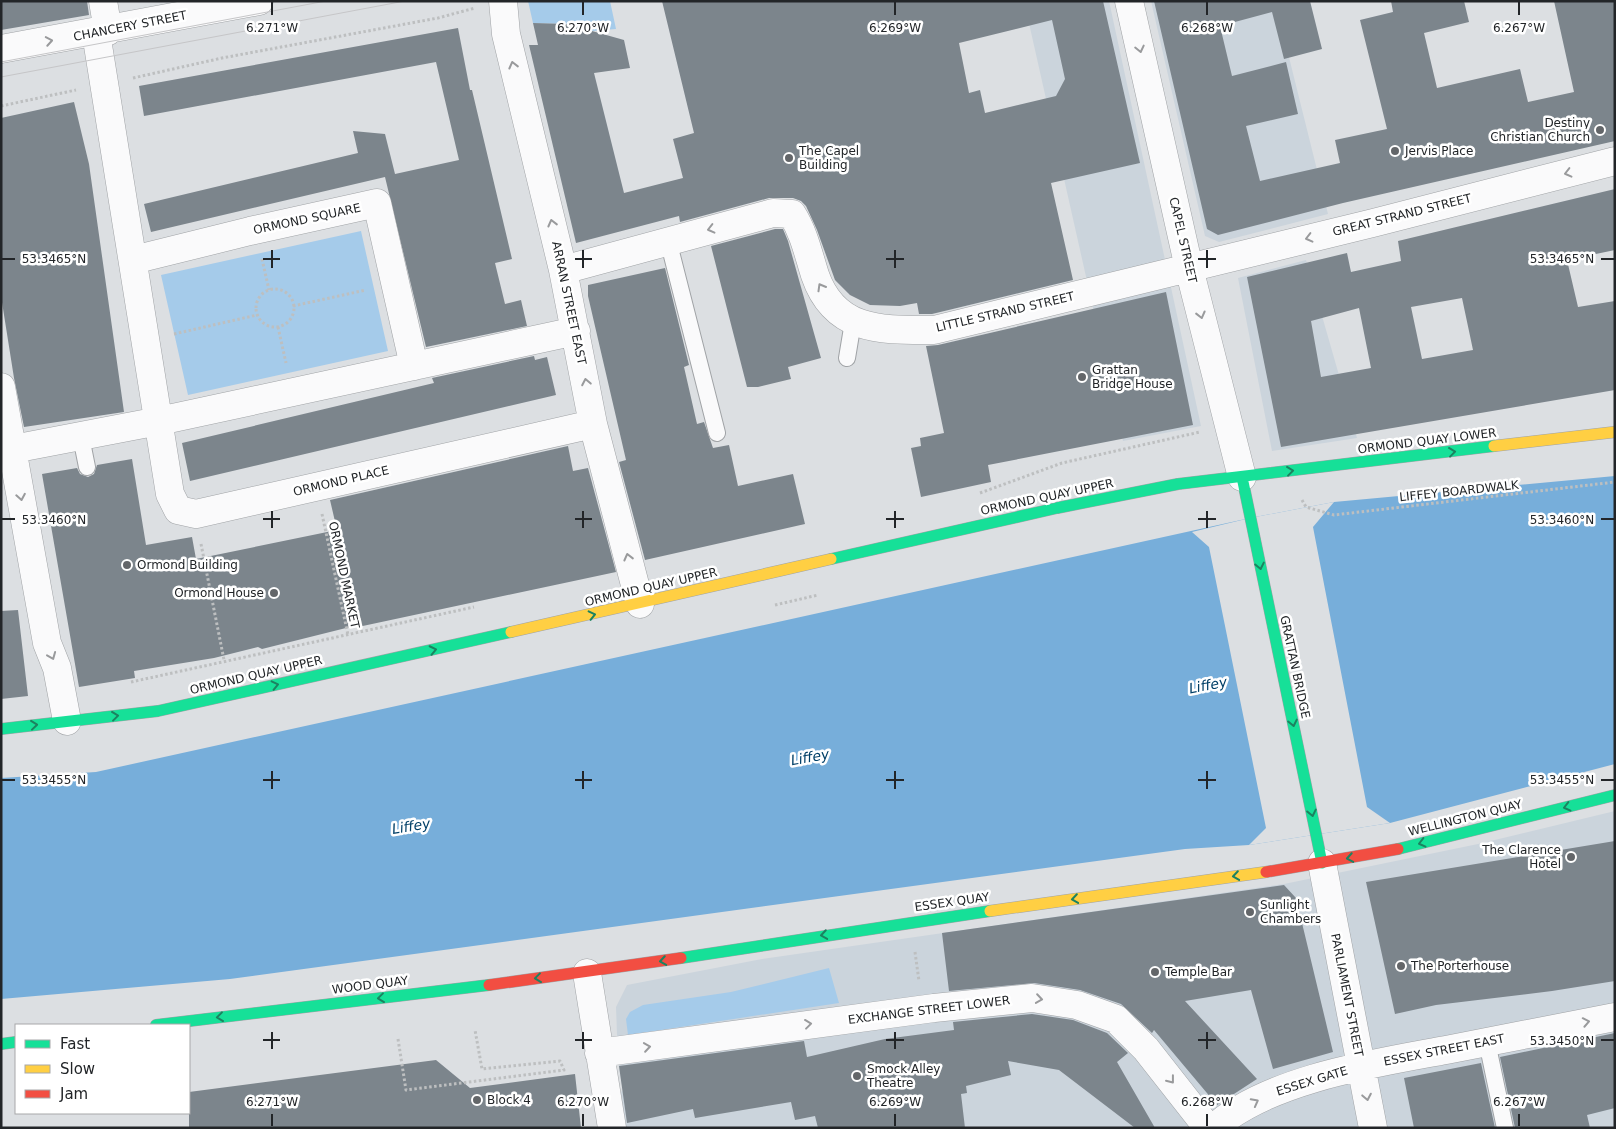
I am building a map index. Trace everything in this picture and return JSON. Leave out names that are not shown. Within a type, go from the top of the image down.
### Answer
[{"type":"main road","name":"ORMOND QUAY LOWER","points":[[1242,477],[1615,432]]},
{"type":"main road","name":"GRATTAN BRIDGE","points":[[1242,477],[1322,863]]},
{"type":"main road","name":"ORMOND QUAY UPPER","points":[[1,729],[158,710],[640,604],[1057,508],[1178,484],[1242,477]]},
{"type":"main road","name":"WELLINGTON QUAY","points":[[1322,863],[1384,852],[1615,795]]},
{"type":"main road","name":"ESSEX QUAY","points":[[587,972],[911,922],[1322,863]]},
{"type":"main road","name":"WOOD QUAY","points":[[164,1024],[587,972]]},
{"type":"main road","points":[[1,1044],[15,1042]]},
{"type":"street","points":[[103,1],[102,32],[105,84],[170,494],[178,510],[196,514]]},
{"type":"street","name":"CHANCERY STREET","points":[[1,49],[102,32],[259,1]]},
{"type":"street","name":"CAPEL STREET","points":[[1129,1],[1189,268],[1242,477]]},
{"type":"street","name":"ARRAN STREET EAST","points":[[491,4],[506,34],[563,270],[593,424],[640,604]]},
{"type":"street","name":"GREAT STRAND STREET","points":[[1189,268],[1615,161]]},
{"type":"street","name":"ORMOND SQUARE","points":[[133,260],[250,231],[377,203],[414,366]]},
{"type":"street","name":"LITTLE STRAND STREET","points":[[563,270],[773,212],[792,214],[802,230],[816,277],[832,305],[853,322],[882,330],[934,330],[1189,268]]},
{"type":"street","points":[[7,449],[81,437],[159,421],[576,331]]},
{"type":"street","points":[[1,387],[7,449],[47,643],[57,668],[67,722]]},
{"type":"street","name":"ORMOND PLACE","points":[[196,514],[593,424]]},
{"type":"street","name":"PARLIAMENT STREET","points":[[1322,863],[1373,1128]]},
{"type":"street","points":[[587,972],[612,1128]]},
{"type":"street","name":"EXCHANGE STREET LOWER","points":[[599,1053],[923,1010],[1032,998],[1077,1005],[1116,1019],[1146,1049],[1208,1128]]},
{"type":"street","name":"ESSEX STREET EAST","points":[[1361,1066],[1615,1016]]},
{"type":"street","name":"ESSEX GATE","points":[[1214,1128],[1223,1120],[1278,1090],[1361,1066]]},
{"type":"lane","points":[[668,240],[717,433]]},
{"type":"lane","points":[[847,358],[853,322]]},
{"type":"lane","points":[[81,437],[88,467]]},
{"type":"lane","points":[[1486,1042],[1505,1128]]},
{"type":"path","points":[[1,106],[222,58],[438,18],[491,4]]},
{"type":"path","points":[[294,306],[396,283]]},
{"type":"path","points":[[270,290],[285,292],[294,306],[288,322],[278,327],[267,326],[257,315],[256,303],[264,292],[270,290]]},
{"type":"path","points":[[147,340],[257,315]]},
{"type":"path","points":[[278,327],[292,392]]},
{"type":"path","points":[[971,496],[1062,463],[1206,431]]},
{"type":"path","name":"LIFFEY BOARDWALK","points":[[1306,507],[1334,515],[1615,482]]},
{"type":"path","name":"ORMOND MARKET","points":[[316,487],[355,666]]},
{"type":"path","points":[[196,514],[230,695]]},
{"type":"path","points":[[130,682],[476,606]]},
{"type":"path","points":[[911,922],[923,1010]]},
{"type":"path","points":[[398,1039],[406,1090],[564,1070],[560,1061],[482,1069],[475,1030]]},
{"type":"shaded area","points":[[528,1],[610,1],[616,29],[592,31],[567,24],[533,23]]},
{"type":"shaded area","points":[[1024,1],[1109,1],[1201,426],[1123,441]]},
{"type":"shaded area","points":[[1151,1],[1275,1],[1328,214],[1219,242],[1205,236]]},
{"type":"shaded area","points":[[361,231],[388,351],[188,395],[161,275]]},
{"type":"shaded area","points":[[1306,260],[1357,438],[1272,451],[1238,278]]},
{"type":"shaded area","name":"Temple Bar","points":[[1615,811],[1615,1128],[626,1128],[620,1092],[623,1091],[618,1061],[616,1007],[627,985],[762,959],[1284,884],[1478,844]]},
{"type":"shaded area","points":[[829,968],[839,1003],[628,1035],[626,1019],[630,1012],[643,1005],[731,992]]},
{"type":"water","name":"Liffey","points":[[1615,476],[1615,764],[1390,823],[1249,845],[1185,849],[230,979],[1,999],[1,778],[96,772],[1250,518],[1334,502]]},
{"type":"pier","points":[[1334,502],[1313,527],[1367,807],[1390,823],[1249,845],[1266,828],[1209,547],[1192,532],[1250,518]]},
{"type":"building","points":[[1,1],[87,1],[89,15],[1,30]]},
{"type":"building","points":[[662,1],[1103,1],[1140,163],[1051,183],[1073,280],[932,314],[919,314],[917,303],[900,306],[870,305],[850,295],[835,280],[806,206],[801,201],[793,198],[769,198],[680,222],[679,216],[576,243],[529,45],[538,45],[533,23],[567,24],[624,40],[630,68],[594,73],[624,193],[683,178],[673,139],[694,133]],"holes":[[[1052,20],[1065,79],[1056,96],[985,113],[980,90],[969,93],[959,43]]]},
{"type":"building","points":[[1154,1],[1310,1],[1322,49],[1284,59],[1272,12],[1220,26],[1232,76],[1286,62],[1298,114],[1246,126],[1260,181],[1340,163],[1335,140],[1387,129],[1360,20],[1393,12],[1391,1],[1464,1],[1469,22],[1424,33],[1437,88],[1520,69],[1528,102],[1574,92],[1554,1],[1615,1],[1615,141],[1343,203],[1218,235],[1207,229]]},
{"type":"building","points":[[458,28],[470,90],[472,90],[512,259],[495,263],[505,304],[521,300],[527,326],[426,347],[385,177],[151,232],[144,204],[358,153],[353,131],[385,134],[395,174],[459,160],[436,62],[144,116],[139,86]]},
{"type":"building","points":[[74,102],[89,164],[124,412],[24,427],[1,296],[1,118]]},
{"type":"building","points":[[1615,189],[1615,250],[1567,260],[1578,307],[1615,301],[1615,390],[1281,447],[1247,277],[1347,253],[1351,272],[1401,261],[1398,241]],"holes":[[[1462,298],[1473,350],[1422,359],[1411,307]],[[1359,308],[1371,368],[1321,377],[1311,321]]]},
{"type":"building","points":[[775,229],[783,229],[788,241],[821,358],[788,367],[791,379],[758,387],[747,387],[711,246]]},
{"type":"building","points":[[665,268],[689,365],[684,367],[697,424],[704,422],[713,448],[729,445],[738,486],[793,474],[805,524],[645,560],[619,462],[626,460],[588,296],[588,285]]},
{"type":"building","points":[[1166,292],[1193,425],[988,465],[991,482],[921,497],[911,448],[921,446],[920,438],[944,433],[926,346],[938,345]]},
{"type":"building","points":[[534,356],[535,360],[547,357],[556,395],[190,481],[182,443],[434,383],[432,378]]},
{"type":"building","points":[[568,446],[573,471],[588,468],[616,572],[358,627],[358,625],[262,649],[258,647],[214,658],[134,671],[135,678],[79,687],[42,474],[77,468],[80,474],[88,477],[94,474],[97,465],[132,459],[146,545],[192,537],[196,559],[337,530],[330,500]]},
{"type":"building","points":[[18,610],[28,696],[1,699],[1,611]]},
{"type":"building","points":[[1615,841],[1615,981],[1552,991],[1436,1005],[1395,1014],[1366,882]]},
{"type":"building","points":[[1284,885],[1296,898],[1333,1052],[1273,1069],[1251,990],[1185,1001],[1257,1079],[1217,1105],[1154,1030],[1152,1033],[1121,1004],[1080,990],[1034,983],[949,991],[942,933]]},
{"type":"building","points":[[1032,1014],[1073,1020],[1107,1033],[1128,1053],[1117,1062],[1155,1128],[1135,1128],[1059,1070],[1008,1061],[1011,1075],[966,1086],[967,1093],[961,1094],[965,1128],[818,1128],[815,1116],[795,1120],[791,1102],[695,1118],[693,1109],[627,1123],[619,1066],[804,1041],[807,1057],[885,1039],[954,1030],[953,1022]]},
{"type":"building","points":[[1615,1033],[1615,1108],[1587,1115],[1590,1128],[1515,1128],[1500,1057]]},
{"type":"building","name":"Block 4","points":[[436,1060],[470,1088],[575,1074],[581,1128],[189,1128],[190,1092]]},
{"type":"building","points":[[1481,1063],[1495,1128],[1414,1128],[1404,1078]]},
{"type":"tram line","points":[[1,62],[326,1]]},
{"type":"tram line","points":[[1,77],[405,1]]},
{"type":"traffic: fast","points":[[831,559],[1057,508],[1178,484],[1494,446]]},
{"type":"traffic: fast","points":[[1242,477],[1322,863]]},
{"type":"traffic: fast","points":[[1,729],[158,711],[511,632]]},
{"type":"traffic: fast","points":[[1398,849],[1615,795]]},
{"type":"traffic: fast","points":[[681,958],[990,911]]},
{"type":"traffic: fast","points":[[164,1024],[489,985]]},
{"type":"traffic: fast","points":[[1,1044],[15,1042]]},
{"type":"traffic: slow","points":[[1494,446],[1615,432]]},
{"type":"traffic: slow","points":[[511,632],[831,559]]},
{"type":"traffic: slow","points":[[990,911],[1266,872]]},
{"type":"traffic: jam","points":[[1266,872],[1398,849]]},
{"type":"traffic: jam","points":[[489,985],[681,958]]},
{"type":"place","name":"Destiny Christian Church","points":[[1600,130]]},
{"type":"place","name":"Jervis Place","points":[[1395,151]]},
{"type":"place","name":"The Capel Building","points":[[789,158]]},
{"type":"place","name":"Grattan Bridge House","points":[[1082,377]]},
{"type":"place","name":"Ormond Building","points":[[127,565]]},
{"type":"place","name":"Ormond House","points":[[274,593]]},
{"type":"place","name":"The Clarence Hotel","points":[[1571,857]]},
{"type":"place","name":"Sunlight Chambers","points":[[1250,912]]},
{"type":"place","name":"The Porterhouse","points":[[1401,966]]},
{"type":"place","name":"Temple Bar","points":[[1155,972]]},
{"type":"place","name":"Smock Alley Theatre","points":[[857,1076]]},
{"type":"place","name":"Block 4","points":[[477,1100]]}]
